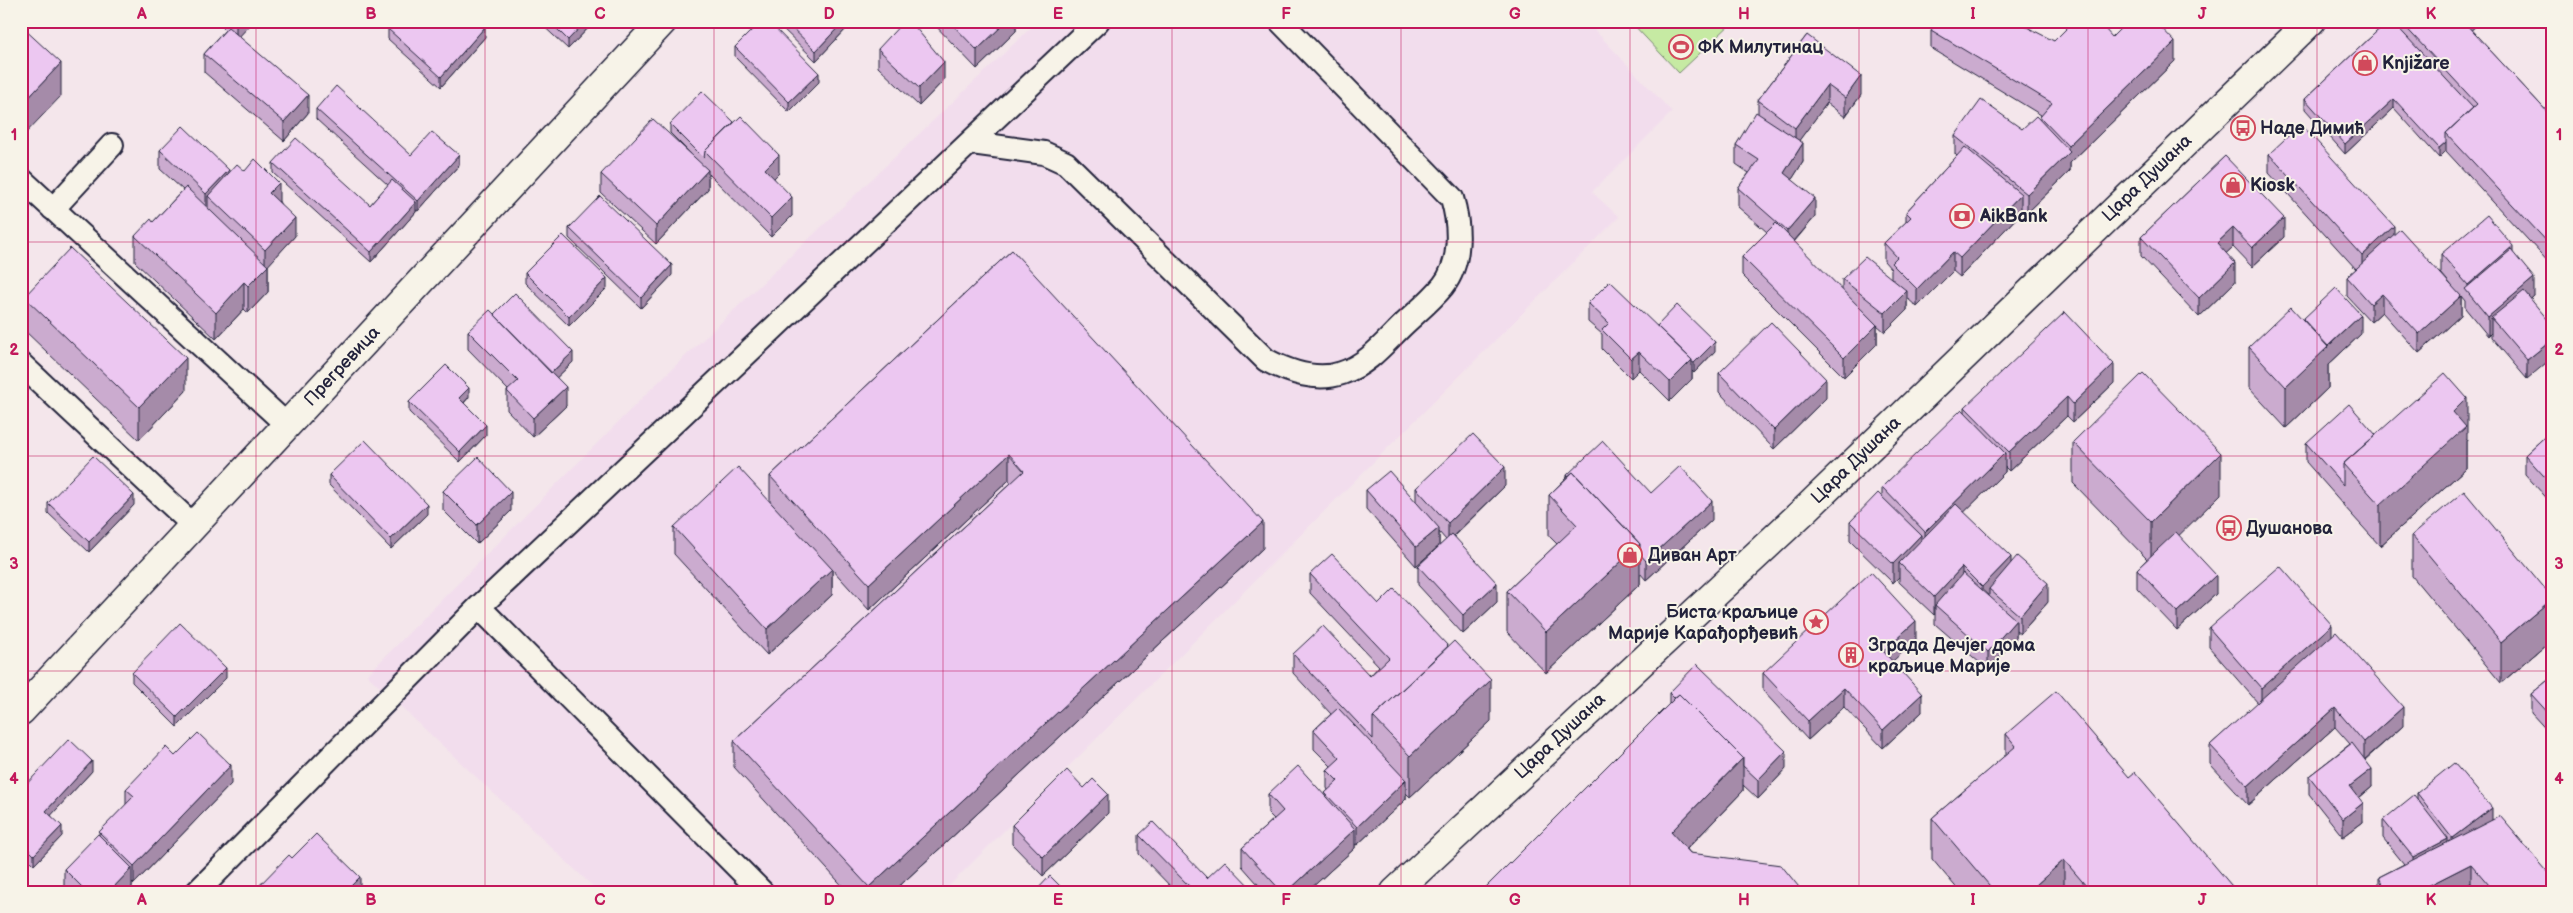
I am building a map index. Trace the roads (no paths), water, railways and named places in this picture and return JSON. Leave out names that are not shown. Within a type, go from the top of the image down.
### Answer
[{"type":"main road","name":"Прегревица","points":[[21,711],[663,21]]},
{"type":"main road","name":"Цара Душана","points":[[1395,892],[1807,508],[2311,21]]},
{"type":"lane","points":[[197,892],[479,607],[972,143],[1098,21]]},
{"type":"lane","points":[[972,143],[1044,153],[1066,163],[1266,360],[1287,371],[1314,376],[1342,374],[1368,361],[1444,285],[1454,262],[1458,219],[1452,198],[1280,21]]},
{"type":"lane","points":[[53,209],[112,145]]},
{"type":"lane","points":[[21,179],[287,426]]},
{"type":"lane","points":[[21,364],[194,526]]},
{"type":"lane","points":[[479,607],[762,892]]},
{"type":"place","name":"ФК Милутинац","points":[[1681,47]]},
{"type":"place","name":"Knjižare","points":[[2365,63]]},
{"type":"place","name":"Наде Димић","points":[[2243,128]]},
{"type":"place","name":"Kiosk","points":[[2233,185]]},
{"type":"place","name":"AikBank","points":[[1962,216]]},
{"type":"place","name":"Душанова","points":[[2229,528]]},
{"type":"place","name":"Диван Арт","points":[[1630,555]]},
{"type":"place","name":"Биста краљице Марије Карађорђевић","points":[[1816,622]]},
{"type":"place","name":"Зграда Дечјег дома краљице Марије","points":[[1851,655]]}]
